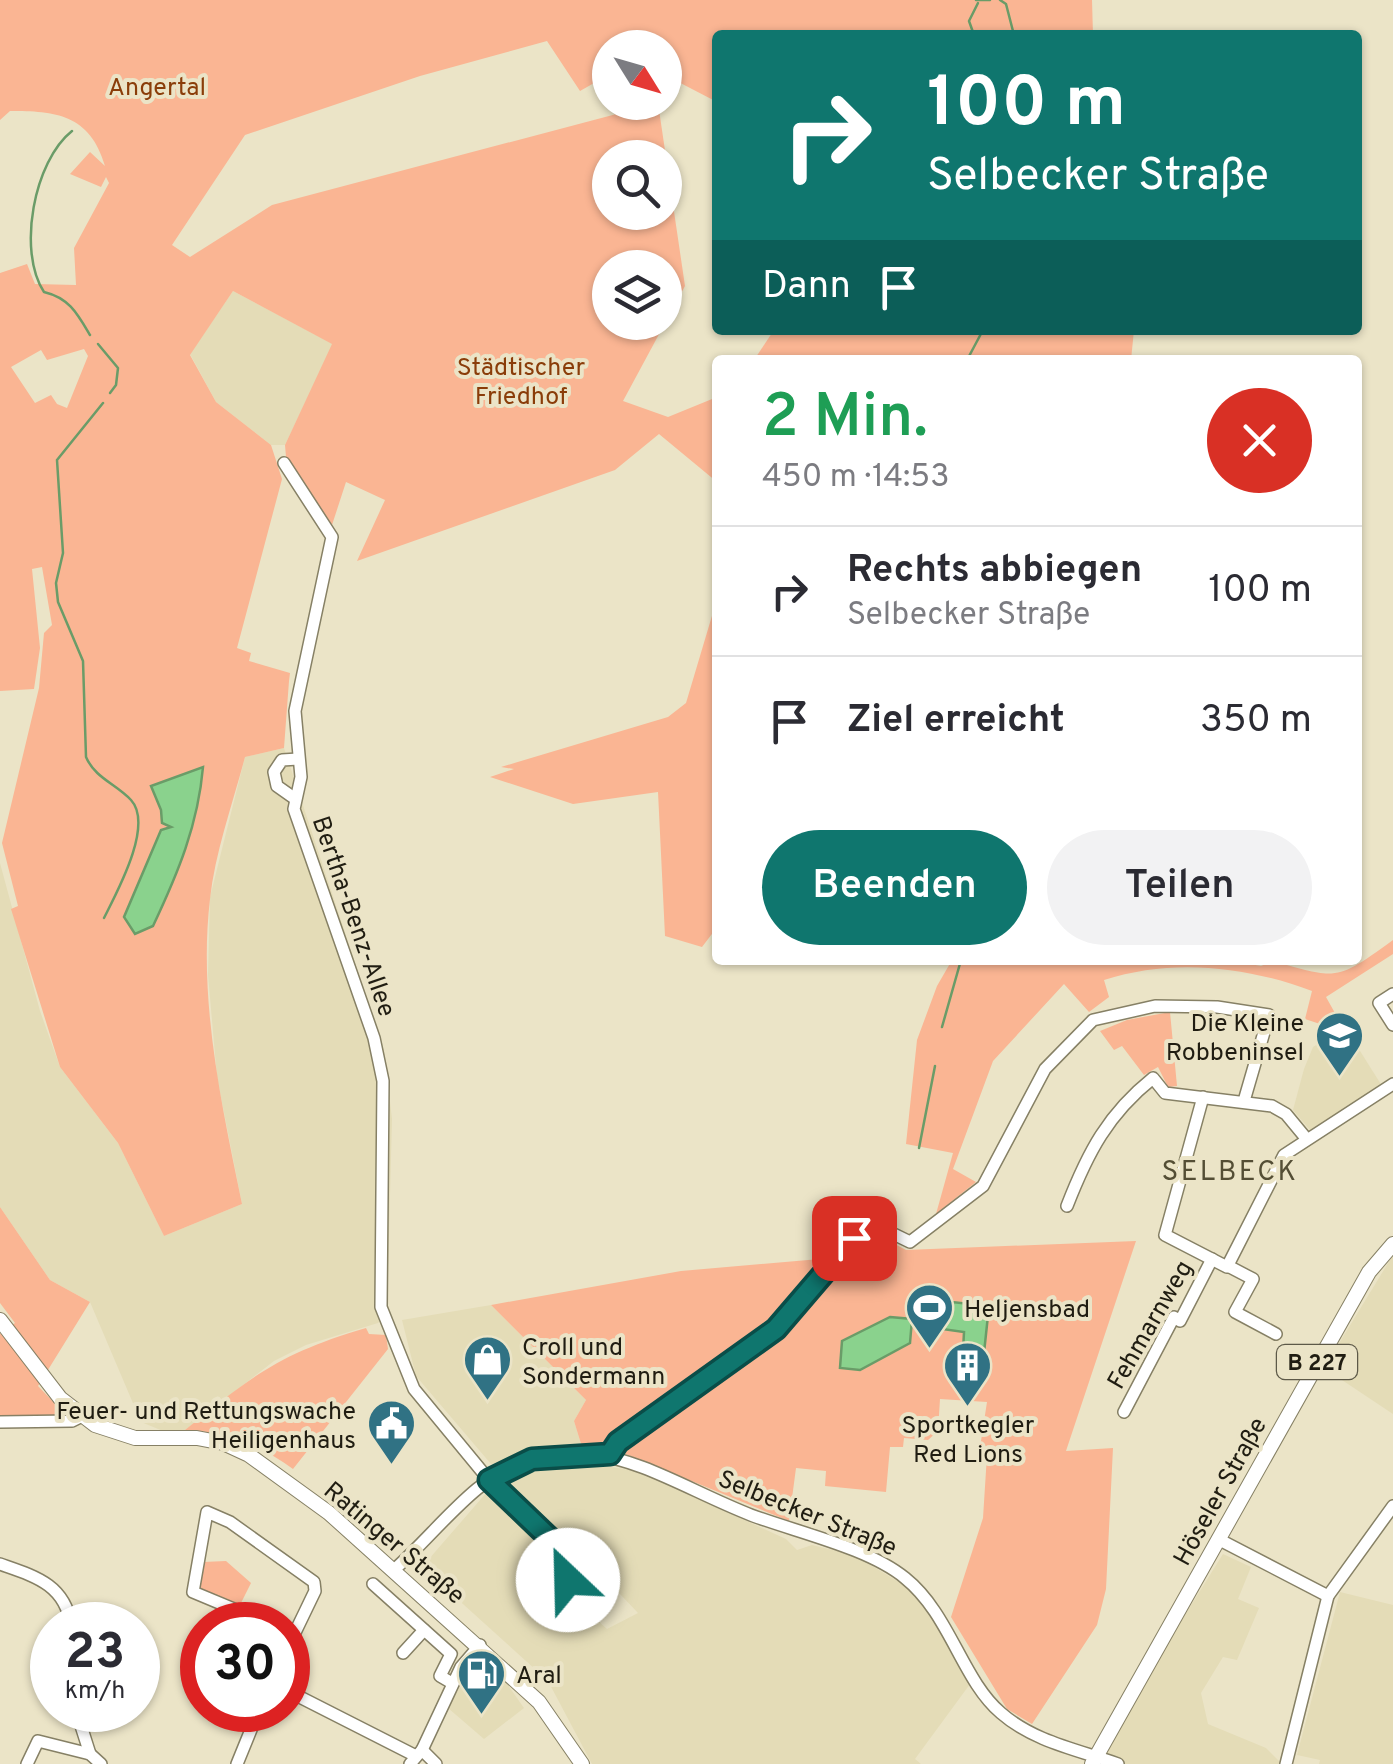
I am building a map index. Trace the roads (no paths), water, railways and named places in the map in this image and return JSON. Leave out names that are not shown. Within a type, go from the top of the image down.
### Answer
[{"type":"main road","name":"Höseler Straße","points":[[1093,1761],[1369,1272],[1393,1244]]},
{"type":"main road","name":"Ratinger Straße","points":[[1,1325],[50,1386],[82,1416],[125,1436],[197,1438],[236,1448],[308,1497],[396,1568],[480,1645],[550,1714],[582,1764]]},
{"type":"street","name":"Bertha-Benz-Allee","points":[[284,463],[332,536],[295,711],[300,777],[294,798],[379,1056],[386,1135],[380,1302],[414,1389],[489,1480],[568,1559]]},
{"type":"street","points":[[294,798],[277,786],[274,772],[282,760],[298,759]]},
{"type":"street","points":[[1393,994],[1379,1003],[1393,1026]]},
{"type":"street","points":[[610,1454],[618,1442],[776,1329],[870,1224],[910,1242],[984,1186],[1021,1108],[1045,1070],[1093,1020],[1155,1006],[1216,1006],[1269,1014],[1244,1100]]},
{"type":"street","points":[[1067,1206],[1090,1147],[1120,1104],[1153,1078],[1165,1093],[1244,1100],[1286,1114],[1305,1137]]},
{"type":"street","points":[[1228,1267],[1284,1155],[1305,1137],[1393,1084]]},
{"type":"street","points":[[1202,1097],[1165,1235],[1253,1279],[1236,1312],[1276,1334]]},
{"type":"street","name":"Fehmarnweg","points":[[1124,1412],[1174,1317],[1180,1320],[1212,1260]]},
{"type":"street","points":[[0,1422],[72,1420],[82,1416]]},
{"type":"street","name":"Selbecker Straße","points":[[396,1568],[489,1480],[532,1459],[610,1454],[721,1503],[896,1571],[938,1614],[1002,1714],[1093,1761],[1118,1764]]},
{"type":"street","points":[[1286,1764],[1328,1596],[1393,1506]]},
{"type":"street","points":[[217,1602],[193,1592],[207,1512],[230,1522],[314,1582],[315,1591],[309,1602]]},
{"type":"street","points":[[1218,1540],[1328,1596]]},
{"type":"street","points":[[0,1564],[54,1588],[64,1602]]},
{"type":"street","points":[[373,1584],[450,1654],[440,1676],[452,1682]]},
{"type":"street","points":[[403,1653],[424,1630]]},
{"type":"street","points":[[415,1756],[452,1682],[480,1645]]},
{"type":"street","points":[[310,1702],[436,1764]]},
{"type":"street","points":[[83,1732],[90,1754]]},
{"type":"street","points":[[237,1764],[250,1732]]},
{"type":"street","points":[[26,1764],[38,1741],[90,1754],[101,1764]]},
{"type":"waterway","points":[[976,0],[990,0]]},
{"type":"waterway","points":[[1000,0],[1006,4],[1013,30]]},
{"type":"waterway","points":[[972,30],[969,21],[978,3]]},
{"type":"waterway","points":[[72,131],[59,145],[39,184],[31,231],[32,254],[44,292],[66,302],[90,335]]},
{"type":"waterway","points":[[970,355],[980,335]]},
{"type":"waterway","points":[[98,344],[118,368],[116,385],[110,393]]},
{"type":"waterway","points":[[103,403],[57,460],[63,553],[56,583],[58,602],[83,661],[86,757],[100,776],[131,800],[137,811],[131,859],[104,918]]},
{"type":"waterway","points":[[942,1027],[960,965]]},
{"type":"waterway","points":[[919,1148],[935,1066]]},
{"type":"place","name":"Die Kleine Robbeninsel","points":[[1339,1078]]},
{"type":"place","name":"Heljensbad","points":[[929,1350]]},
{"type":"place","name":"Croll und Sondermann","points":[[487,1402]]},
{"type":"place","name":"Sportkegler Red Lions","points":[[968,1408]]},
{"type":"place","name":"Feuer- und Rettungswache Heiligenhaus","points":[[391,1466]]},
{"type":"place","name":"Aral","points":[[481,1716]]},
{"type":"district","name":"SELBECK","points":[[1230,1170]]},
{"type":"park label","name":"Angertal","points":[[157,86]]},
{"type":"park label","name":"Städtischer Friedhof","points":[[521,380]]}]
